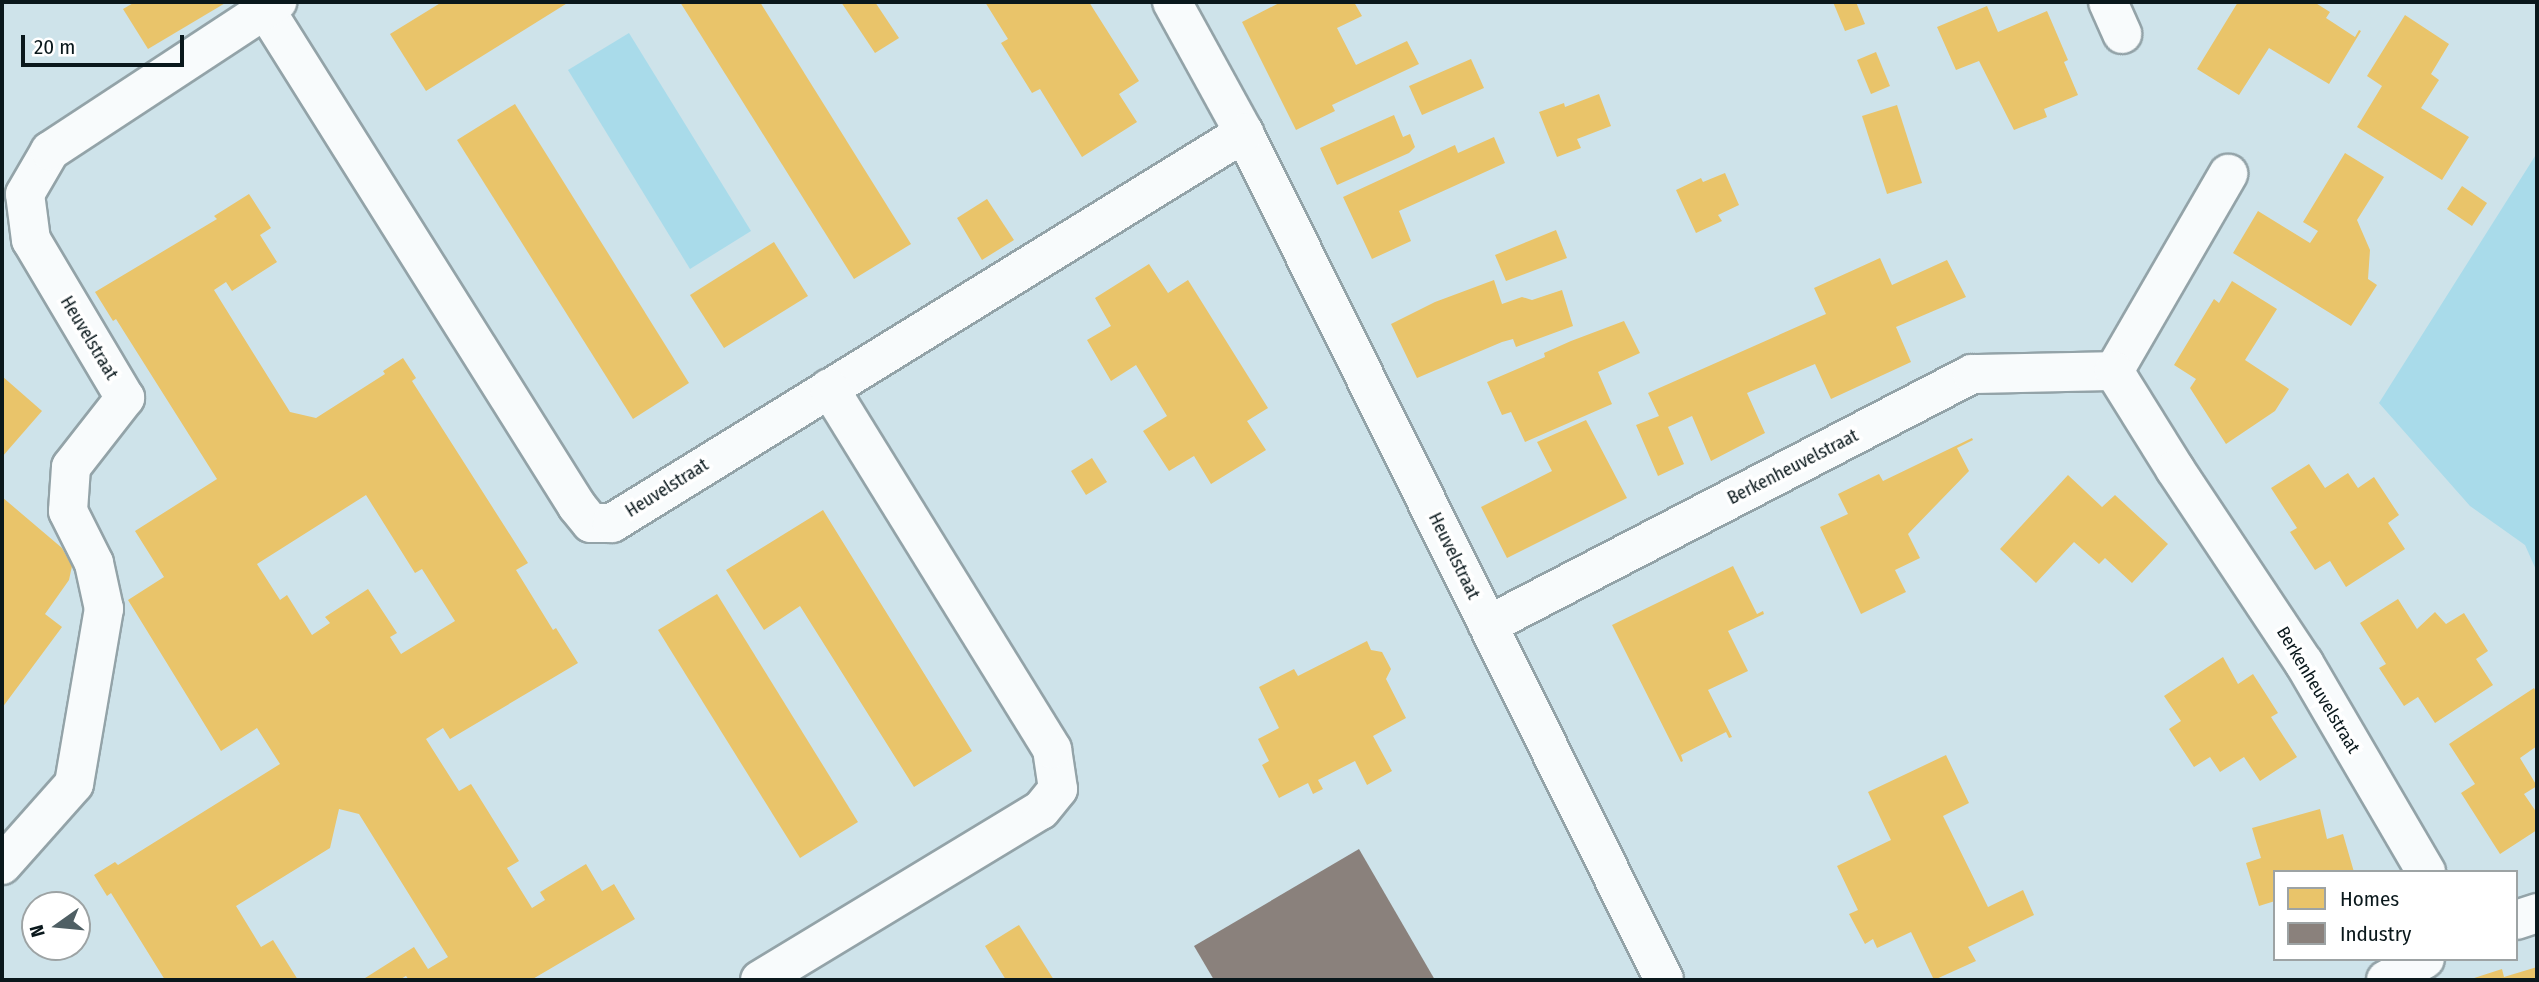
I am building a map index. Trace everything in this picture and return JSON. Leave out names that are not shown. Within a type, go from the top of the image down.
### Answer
[{"type":"street","name":"Heuvelstraat","points":[[1172,2],[1244,133],[1664,980]]},
{"type":"street","name":"Heuvelstraat","points":[[2,866],[74,783],[104,609],[94,563],[68,511],[71,467],[125,398],[32,240],[25,194],[50,151],[271,6],[577,506],[591,523],[612,523],[1244,133]]},
{"type":"street","points":[[2114,370],[2228,174]]},
{"type":"street","name":"Berkenheuvelstraat","points":[[1488,625],[1972,374],[2114,370],[2175,469],[2304,663],[2425,870]]},
{"type":"street","points":[[760,980],[1041,810],[1058,789],[1052,749],[829,388]]},
{"type":"street","points":[[2518,919],[2537,913]]},
{"type":"street","points":[[2386,980],[2421,961]]},
{"type":"shaded area","points":[[629,33],[751,231],[690,269],[568,70]]},
{"type":"shaded area","points":[[2537,153],[2537,572],[2525,545],[2470,506],[2379,403]]},
{"type":"building: Homes","points":[[135,2],[227,2],[148,49],[123,9]]},
{"type":"building: Homes","points":[[442,2],[569,2],[426,91],[390,34]]},
{"type":"building: Homes","points":[[680,2],[760,2],[911,244],[854,279]]},
{"type":"building: Homes","points":[[841,2],[875,2],[899,38],[875,53]]},
{"type":"building: Homes","points":[[985,2],[1089,2],[1139,81],[1119,94],[1137,122],[1082,157],[1040,89],[1032,93],[1001,43],[1008,39]]},
{"type":"building: Homes","points":[[1281,2],[1354,2],[1362,16],[1337,28],[1356,65],[1407,41],[1419,64],[1332,105],[1335,111],[1296,130],[1242,22]]},
{"type":"building: Homes","points":[[1833,2],[1856,2],[1865,24],[1845,31]]},
{"type":"building: Homes","points":[[2238,2],[2314,2],[2330,12],[2326,18],[2355,37],[2359,30],[2361,31],[2329,84],[2269,48],[2239,95],[2197,69]]},
{"type":"building: Homes","points":[[1987,6],[1998,32],[2047,11],[2068,60],[2064,62],[2078,95],[2044,109],[2047,117],[2014,130],[1979,61],[1956,70],[1937,27]]},
{"type":"building: Homes","points":[[2405,15],[2449,44],[2431,74],[2439,80],[2421,108],[2469,137],[2442,180],[2357,127],[2382,86],[2367,76]]},
{"type":"building: Homes","points":[[1876,52],[1890,86],[1871,94],[1857,60]]},
{"type":"building: Homes","points":[[1471,59],[1484,88],[1422,115],[1409,86]]},
{"type":"building: Homes","points":[[1599,94],[1611,126],[1577,139],[1581,148],[1557,157],[1539,112],[1564,103],[1565,107]]},
{"type":"building: Homes","points":[[515,104],[689,383],[633,419],[457,140]]},
{"type":"building: Homes","points":[[1897,105],[1922,183],[1887,194],[1862,116]]},
{"type":"building: Homes","points":[[1394,115],[1403,137],[1410,134],[1415,147],[1409,153],[1337,185],[1320,148]]},
{"type":"building: Homes","points":[[1494,137],[1505,163],[1399,211],[1411,241],[1372,259],[1343,197],[1455,145],[1458,153]]},
{"type":"building: Homes","points":[[2345,153],[2384,177],[2357,220],[2370,250],[2368,279],[2377,285],[2351,326],[2233,253],[2258,211],[2310,243],[2318,231],[2303,222]]},
{"type":"building: Homes","points":[[1725,173],[1739,205],[1718,215],[1722,221],[1696,233],[1676,190],[1701,178],[1703,182]]},
{"type":"building: Homes","points":[[2462,186],[2487,203],[2472,226],[2447,209]]},
{"type":"building: Homes","points":[[249,194],[271,228],[260,235],[277,262],[232,291],[226,282],[214,290],[290,412],[316,418],[385,374],[383,371],[403,358],[416,378],[412,381],[528,563],[516,570],[553,630],[556,628],[578,663],[450,739],[443,728],[426,739],[459,791],[471,784],[519,861],[507,868],[532,908],[545,900],[540,892],[586,864],[602,891],[614,884],[635,919],[531,980],[409,980],[406,976],[399,980],[362,980],[414,947],[428,969],[448,957],[359,814],[339,809],[330,848],[236,906],[261,947],[273,940],[298,980],[165,980],[111,893],[107,896],[94,875],[115,862],[118,865],[280,764],[257,728],[221,751],[128,600],[164,577],[135,531],[217,479],[116,319],[113,321],[95,292],[217,219],[214,216]],"holes":[[[366,495],[415,573],[422,569],[455,621],[401,654],[390,637],[397,633],[368,589],[325,617],[330,623],[312,635],[287,595],[280,600],[257,564]]]},
{"type":"building: Homes","points":[[987,199],[1014,240],[982,260],[957,218]]},
{"type":"building: Homes","points":[[1556,230],[1567,258],[1506,281],[1495,255]]},
{"type":"building: Homes","points":[[774,242],[808,296],[724,348],[690,295]]},
{"type":"building: Homes","points":[[1880,258],[1892,285],[1947,260],[1966,297],[1896,327],[1911,362],[1831,399],[1815,364],[1747,393],[1765,433],[1711,461],[1692,416],[1668,427],[1684,464],[1658,476],[1636,425],[1659,416],[1648,393],[1826,314],[1814,288]]},
{"type":"building: Homes","points":[[1149,264],[1168,293],[1188,280],[1268,408],[1247,421],[1266,450],[1211,484],[1194,456],[1169,471],[1143,431],[1167,416],[1136,365],[1111,381],[1087,340],[1111,326],[1095,298]]},
{"type":"building: Homes","points":[[1494,280],[1502,304],[1522,297],[1532,300],[1562,290],[1573,326],[1516,347],[1513,339],[1502,342],[1417,378],[1391,324],[1435,302]]},
{"type":"building: Homes","points":[[2232,281],[2277,309],[2245,360],[2289,389],[2275,411],[2226,444],[2190,388],[2196,379],[2174,365],[2214,299],[2219,303]]},
{"type":"building: Homes","points":[[1624,321],[1640,353],[1598,372],[1612,404],[1525,442],[1511,412],[1502,415],[1487,382],[1545,357],[1544,353]]},
{"type":"building: Homes","points":[[2,376],[42,411],[2,457]]},
{"type":"building: Homes","points":[[1586,420],[1627,498],[1507,558],[1481,507],[1552,471],[1537,442]]},
{"type":"building: Homes","points":[[1972,438],[1973,440],[1957,448],[1969,471],[1908,534],[1920,558],[1895,570],[1906,592],[1861,614],[1820,527],[1848,514],[1838,494],[1879,474],[1883,481]]},
{"type":"building: Homes","points":[[1092,458],[1107,482],[1086,495],[1071,471]]},
{"type":"building: Homes","points":[[2309,464],[2325,488],[2348,473],[2358,488],[2374,477],[2399,515],[2388,523],[2405,549],[2346,587],[2330,561],[2315,570],[2290,532],[2297,528],[2271,488]]},
{"type":"building: Homes","points":[[2068,475],[2102,507],[2115,495],[2168,544],[2132,583],[2105,558],[2099,564],[2074,542],[2036,583],[2000,549]]},
{"type":"building: Homes","points":[[2,497],[62,548],[72,566],[69,580],[45,614],[62,627],[2,708]]},
{"type":"building: Homes","points":[[823,510],[972,751],[914,787],[800,606],[764,630],[726,570]]},
{"type":"building: Homes","points":[[1733,566],[1757,614],[1763,611],[1764,614],[1728,631],[1748,671],[1708,690],[1732,737],[1729,738],[1726,732],[1681,755],[1681,762],[1612,625]]},
{"type":"building: Homes","points":[[717,594],[858,822],[800,858],[658,630]]},
{"type":"building: Homes","points":[[2398,599],[2417,629],[2435,612],[2446,624],[2464,613],[2488,651],[2476,659],[2493,685],[2435,723],[2418,697],[2404,706],[2379,668],[2386,664],[2360,623]]},
{"type":"building: Homes","points":[[1367,641],[1371,650],[1382,652],[1391,669],[1386,679],[1406,718],[1373,736],[1392,771],[1367,785],[1355,761],[1318,780],[1323,789],[1313,794],[1308,783],[1279,798],[1262,765],[1269,761],[1258,739],[1279,728],[1259,687],[1294,669],[1298,676]]},
{"type":"building: Homes","points":[[2223,657],[2238,684],[2253,674],[2278,713],[2271,717],[2297,757],[2260,781],[2244,757],[2220,772],[2210,757],[2194,767],[2169,729],[2181,721],[2164,696]]},
{"type":"building: Homes","points":[[2534,688],[2537,693],[2537,746],[2520,758],[2537,786],[2524,794],[2537,813],[2537,830],[2500,854],[2461,793],[2475,784],[2449,744]]},
{"type":"building: Homes","points":[[1946,755],[1969,803],[1943,816],[1988,907],[2023,890],[2034,915],[1968,947],[1976,961],[1934,980],[1911,932],[1877,948],[1873,939],[1865,944],[1849,914],[1858,910],[1837,866],[1891,840],[1868,792]]},
{"type":"building: Homes","points":[[2320,809],[2327,839],[2343,834],[2353,870],[2273,870],[2273,902],[2259,906],[2246,863],[2261,858],[2252,828]]},
{"type":"building: Homes","points":[[1019,925],[1054,980],[1006,980],[985,946]]},
{"type":"building: Homes","points":[[2537,967],[2537,980],[2468,980],[2502,969],[2504,977]]},
{"type":"building: Industry","points":[[1359,849],[1435,980],[1214,980],[1194,946]]}]
